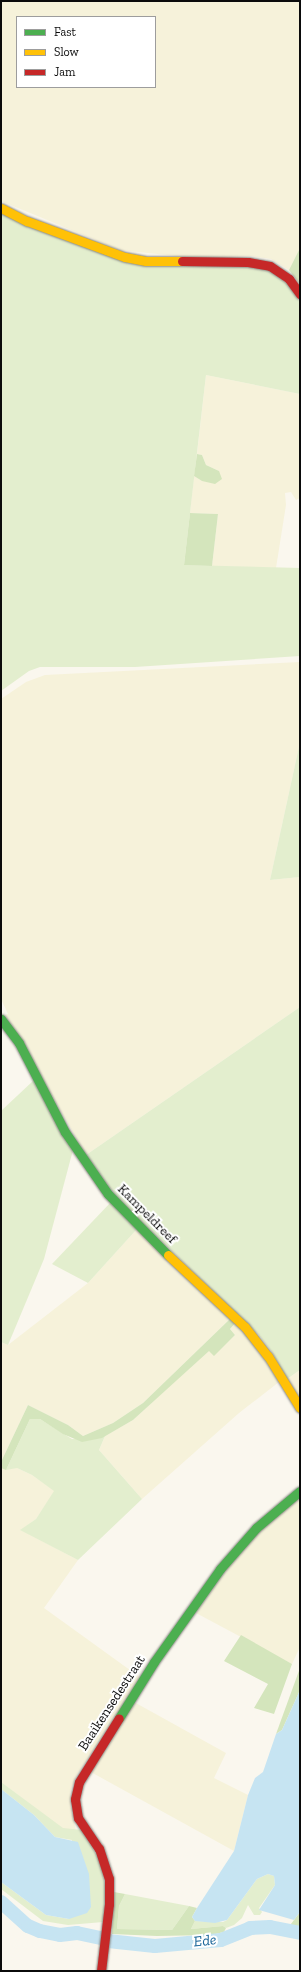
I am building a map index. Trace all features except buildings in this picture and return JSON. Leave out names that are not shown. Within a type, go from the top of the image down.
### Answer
[{"type":"street","points":[[1,208],[27,221],[125,257],[146,261],[248,262],[270,266],[289,279],[300,294]]},
{"type":"street","name":"Kampeldreef","points":[[1,1018],[19,1044],[65,1132],[108,1194],[139,1227],[245,1327],[268,1356],[300,1408]]},
{"type":"street","name":"Baaikensedestraat","points":[[101,1971],[109,1904],[109,1879],[99,1848],[78,1818],[75,1799],[79,1782],[154,1662],[220,1569],[252,1532],[300,1491]]},
{"type":"shaded area","points":[[1,1],[300,1],[300,248],[289,270],[271,259],[251,256],[195,258],[120,250],[1,201]]},
{"type":"shaded area","points":[[206,375],[300,394],[300,498],[296,500],[291,492],[285,493],[286,505],[276,568],[212,566],[218,514],[190,513],[194,476],[202,481],[219,471],[206,465],[202,455],[197,454]]},
{"type":"shaded area","points":[[300,662],[300,742],[270,880],[300,877],[300,1007],[86,1155],[46,1085],[28,1049],[5,1015],[8,1014],[1,999],[1,699],[26,682],[45,675]]},
{"type":"shaded area","points":[[137,1229],[231,1318],[143,1403],[113,1423],[83,1436],[68,1425],[28,1405],[1,1462],[1,1342],[8,1345],[88,1283]]},
{"type":"shaded area","points":[[236,1322],[257,1348],[279,1382],[239,1413],[142,1499],[99,1450],[105,1436],[133,1420],[209,1350],[214,1355],[235,1335],[230,1329]]},
{"type":"shaded area","points":[[300,1370],[300,1399],[287,1379]]},
{"type":"shaded area","points":[[1,1468],[17,1468],[32,1475],[55,1491],[36,1519],[21,1530],[78,1560],[44,1608],[141,1678],[76,1776],[70,1792],[70,1804],[76,1831],[63,1829],[1,1782]]},
{"type":"shaded area","points":[[300,1498],[300,1647],[292,1664],[196,1613],[236,1556],[260,1531]]},
{"type":"shaded area","points":[[134,1702],[226,1753],[214,1778],[248,1795],[234,1851],[89,1771]]},
{"type":"green space","points":[[1,213],[102,253],[254,266],[273,272],[293,289],[300,303],[300,394],[206,375],[184,565],[300,568],[300,656],[135,667],[40,667],[29,671],[1,691]]},
{"type":"green space","points":[[300,248],[300,284],[289,270]]},
{"type":"green space","points":[[197,454],[202,455],[206,465],[219,471],[222,479],[215,484],[202,481],[194,476]]},
{"type":"green space","points":[[190,513],[218,514],[212,566],[184,565]]},
{"type":"green space","points":[[300,742],[300,877],[270,880]]},
{"type":"green space","points":[[300,1007],[300,1370],[287,1379],[272,1352],[258,1334],[118,1199],[86,1155]]},
{"type":"green space","points":[[34,1080],[73,1150],[44,1259],[8,1345],[1,1342],[1,1111]]},
{"type":"green space","points":[[111,1202],[137,1229],[88,1283],[52,1264]]},
{"type":"green space","points":[[231,1318],[236,1322],[230,1329],[235,1335],[214,1356],[209,1351],[133,1420],[102,1438],[82,1442],[63,1434],[40,1419],[30,1419],[6,1470],[1,1468],[1,1462],[28,1405],[68,1425],[83,1436],[113,1423],[143,1403]]},
{"type":"green space","points":[[30,1419],[40,1419],[72,1439],[105,1436],[99,1450],[142,1499],[78,1560],[20,1530],[36,1519],[54,1491],[32,1475],[17,1468],[6,1470]]},
{"type":"green space","points":[[241,1635],[292,1664],[274,1714],[254,1708],[268,1684],[224,1661]]},
{"type":"green space","points":[[300,1668],[300,1690],[282,1730],[276,1734]]},
{"type":"green space","points":[[1,1782],[63,1828],[82,1830],[101,1863],[107,1897],[103,1922],[68,1925],[43,1921],[1,1889],[1,1882],[46,1915],[69,1919],[72,1840],[55,1837],[34,1815],[1,1789]]},
{"type":"green space","points":[[268,1874],[274,1876],[275,1885],[259,1908],[262,1912],[260,1915],[254,1915],[248,1905],[242,1918],[234,1925],[226,1928],[223,1926],[191,1929],[195,1921],[223,1922],[227,1920],[257,1879]]},
{"type":"green space","points":[[114,1892],[125,1894],[119,1906],[117,1929],[172,1930],[189,1906],[197,1908],[192,1917],[195,1921],[191,1929],[223,1926],[226,1928],[224,1932],[211,1935],[157,1936],[112,1934]]},
{"type":"green space","points":[[125,1894],[189,1906],[172,1930],[117,1929],[119,1906]]},
{"type":"green space","points":[[300,1912],[300,1932],[287,1929],[294,1920]]},
{"type":"water","points":[[300,1690],[300,1912],[294,1920],[259,1910],[275,1885],[274,1876],[268,1874],[257,1879],[227,1920],[215,1923],[195,1921],[192,1917],[197,1908],[234,1851],[248,1795],[255,1778],[263,1772],[276,1734],[282,1730]]},
{"type":"water","points":[[1,1789],[34,1815],[55,1837],[78,1842],[89,1874],[91,1907],[87,1913],[69,1919],[46,1915],[1,1882]]},
{"type":"waterway","name":"Ede","points":[[1,1902],[28,1926],[40,1931],[60,1935],[77,1933],[100,1938]]},
{"type":"waterway","name":"Ede","points":[[108,1941],[155,1946],[221,1940],[250,1928],[270,1927],[300,1933]]},
{"type":"traffic: fast","points":[[1,1019],[19,1043],[65,1132],[108,1194],[168,1255]]},
{"type":"traffic: fast","points":[[119,1718],[154,1662],[220,1569],[256,1528],[300,1491]]},
{"type":"traffic: slow","points":[[1,208],[27,221],[125,257],[146,261],[182,261]]},
{"type":"traffic: slow","points":[[168,1255],[245,1327],[268,1356],[300,1408]]},
{"type":"traffic: jam","points":[[182,261],[248,262],[270,266],[289,279],[300,294]]},
{"type":"traffic: jam","points":[[101,1971],[109,1904],[109,1879],[99,1849],[78,1818],[75,1799],[79,1782],[119,1718]]}]
